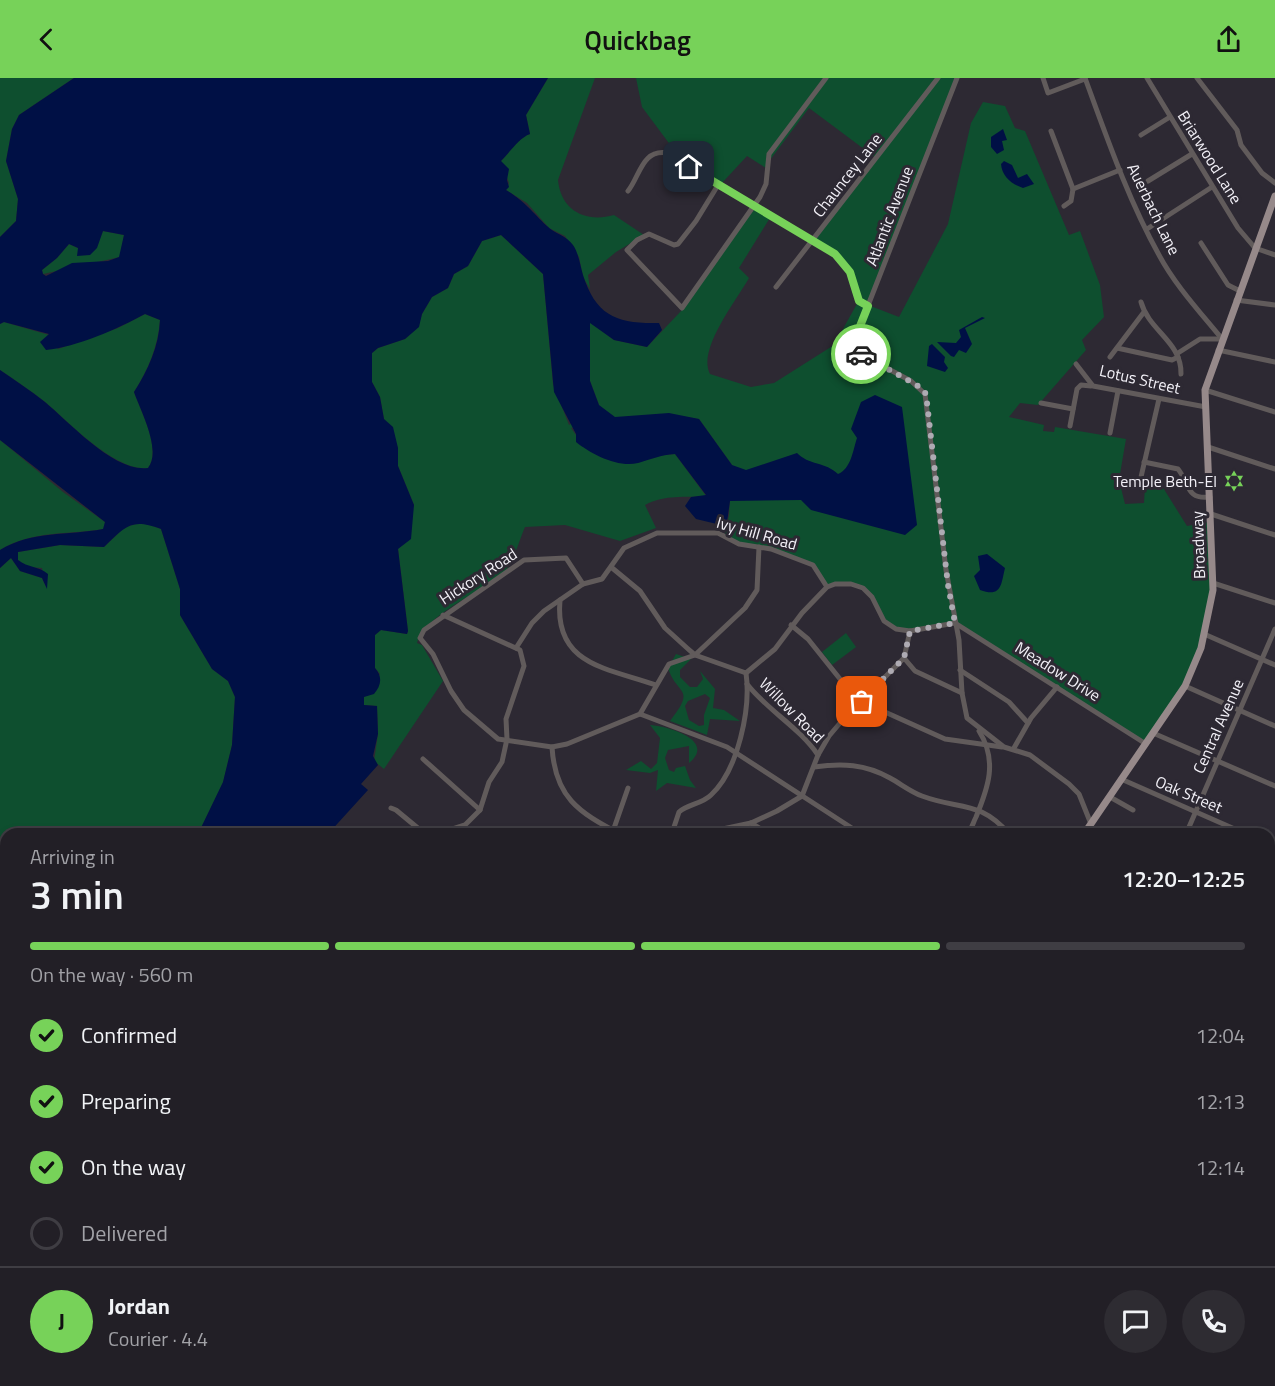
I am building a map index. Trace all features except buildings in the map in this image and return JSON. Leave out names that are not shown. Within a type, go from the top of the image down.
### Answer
[{"type":"main road","name":"Broadway","points":[[1090,828],[1185,686],[1197,659],[1212,604],[1213,583],[1205,390],[1255,248],[1272,213],[1275,196]]},
{"type":"street","points":[[718,184],[696,221],[678,244],[674,245],[649,234],[637,240],[627,250],[682,308],[765,188],[769,154],[826,78]]},
{"type":"street","name":"Chauncey Lane","points":[[776,287],[938,78]]},
{"type":"street","name":"Atlantic Avenue","points":[[851,349],[957,78]]},
{"type":"street","points":[[1043,78],[1048,93],[1085,78]]},
{"type":"street","name":"Auerbach Lane","points":[[1085,78],[1120,170],[1162,261],[1222,339]]},
{"type":"street","name":"Briarwood Lane","points":[[1147,78],[1212,187],[1255,248]]},
{"type":"street","points":[[1197,78],[1237,130],[1241,145],[1262,173],[1275,183]]},
{"type":"street","points":[[1141,135],[1170,117]]},
{"type":"street","points":[[1051,131],[1073,189],[1071,201],[1064,206]]},
{"type":"street","points":[[628,191],[646,159],[655,153],[667,153],[814,240],[845,264],[853,278],[859,301],[868,306]]},
{"type":"street","points":[[1148,181],[1192,154]]},
{"type":"street","points":[[1073,189],[1120,170]]},
{"type":"street","points":[[1147,229],[1212,187]]},
{"type":"street","points":[[1201,243],[1228,285],[1240,291]]},
{"type":"street","points":[[1255,248],[1275,255]]},
{"type":"street","points":[[1236,300],[1275,305]]},
{"type":"street","points":[[1141,302],[1144,312],[1178,355],[1182,374]]},
{"type":"street","points":[[1110,357],[1144,312]]},
{"type":"street","points":[[1117,348],[1172,360],[1192,342],[1222,339]]},
{"type":"street","points":[[836,346],[851,349],[910,381],[924,392],[965,712],[987,746],[990,777],[986,796],[971,828]]},
{"type":"street","points":[[1218,350],[1275,362]]},
{"type":"street","name":"Lotus Street","points":[[1076,364],[1093,386],[1206,407]]},
{"type":"street","points":[[1070,426],[1077,388],[1081,385],[1093,386]]},
{"type":"street","points":[[1205,390],[1275,412]]},
{"type":"street","points":[[1110,433],[1118,391]]},
{"type":"street","points":[[1141,477],[1159,399]]},
{"type":"street","points":[[1041,403],[1073,409]]},
{"type":"street","points":[[1208,447],[1275,468]]},
{"type":"street","points":[[1144,462],[1178,470],[1194,496],[1199,499],[1210,497]]},
{"type":"street","points":[[1211,514],[1275,535]]},
{"type":"street","name":"Ivy Hill Road","points":[[516,648],[532,623],[560,600],[583,584],[602,579],[624,548],[661,532],[718,533],[739,544],[771,549],[810,563],[827,587]]},
{"type":"street","points":[[507,741],[552,747],[580,741],[640,714],[669,664],[695,654],[729,626],[755,594],[759,548]]},
{"type":"street","name":"Hickory Road","points":[[507,741],[491,735],[465,710],[451,692],[433,654],[420,638],[424,630],[443,615],[524,560],[566,558],[583,584]]},
{"type":"street","name":"Willow Road","points":[[611,567],[640,591],[665,628],[695,654],[746,673]]},
{"type":"street","points":[[672,828],[681,810],[705,800],[718,788],[729,772],[742,726],[747,684],[746,673],[775,649],[791,625],[827,587],[845,583],[863,588],[872,597],[886,623],[910,631],[955,623]]},
{"type":"street","points":[[1213,583],[1275,603]]},
{"type":"street","points":[[560,600],[560,629],[570,647],[600,666],[656,685]]},
{"type":"street","points":[[443,615],[516,648],[522,655],[524,666],[506,719],[507,741],[502,762],[489,782],[480,810],[465,825],[456,828]]},
{"type":"street","name":"Meadow Drive","points":[[955,623],[1146,744]]},
{"type":"street","points":[[791,625],[808,639],[856,699],[945,739],[1014,748],[1030,755],[1075,789],[1083,801],[1089,828]]},
{"type":"street","name":"Central Avenue","points":[[1189,828],[1275,629]]},
{"type":"street","points":[[727,828],[751,823],[777,812],[802,796],[818,755],[829,736],[846,717],[856,699],[883,679],[904,658],[910,631]]},
{"type":"street","points":[[1204,634],[1275,665]]},
{"type":"street","points":[[904,658],[915,671],[962,693]]},
{"type":"street","points":[[960,670],[1009,702],[1028,723]]},
{"type":"street","name":"Willow Road","points":[[747,684],[765,706],[801,734],[818,755]]},
{"type":"street","points":[[1185,686],[1275,726]]},
{"type":"street","points":[[1014,748],[1028,723],[1057,687]]},
{"type":"street","points":[[640,714],[720,743],[852,828]]},
{"type":"street","points":[[974,726],[1004,747]]},
{"type":"street","points":[[1153,733],[1275,786]]},
{"type":"street","points":[[552,747],[557,778],[566,797],[609,828]]},
{"type":"street","points":[[423,759],[480,810]]},
{"type":"street","name":"Willow Road","points":[[814,767],[845,764],[868,768],[923,796],[979,810],[994,818],[1003,828]]},
{"type":"street","name":"Oak Street","points":[[1121,779],[1232,828]]},
{"type":"street","points":[[614,828],[628,788]]},
{"type":"street","points":[[1110,797],[1133,810]]},
{"type":"street","points":[[391,808],[418,828]]},
{"type":"street","points":[[751,823],[759,828]]},
{"type":"green space","points":[[0,78],[74,78],[19,115],[12,129],[6,161],[18,199],[16,221],[0,237]]},
{"type":"green space","points":[[548,78],[595,78],[558,180],[564,200],[570,207],[585,216],[614,215],[644,235],[616,252],[588,275],[590,289],[583,277],[579,257],[565,236],[549,228],[527,203],[506,190],[509,183],[501,161],[518,142],[530,134],[526,115]]},
{"type":"green space","points":[[636,78],[955,78],[868,305],[899,317],[948,224],[971,123],[983,102],[1005,106],[1015,128],[1025,131],[1069,235],[1080,231],[1100,285],[1104,317],[1082,340],[1086,350],[1038,405],[1020,403],[1009,417],[1044,425],[1043,431],[1054,432],[1055,427],[1126,439],[1119,480],[1125,504],[1144,503],[1145,486],[1162,486],[1187,526],[1211,522],[1210,600],[1203,639],[1188,676],[1144,741],[955,623],[917,630],[895,628],[886,623],[871,599],[857,587],[845,585],[827,587],[810,563],[766,548],[745,546],[725,535],[729,515],[732,465],[699,419],[651,415],[619,418],[571,428],[576,435],[638,463],[653,456],[675,454],[706,496],[668,498],[645,505],[656,528],[620,541],[565,525],[525,527],[507,569],[441,614],[422,633],[417,643],[422,645],[443,681],[384,769],[374,761],[378,734],[377,706],[363,705],[364,697],[380,674],[375,668],[375,635],[381,630],[407,634],[408,631],[398,549],[414,505],[398,466],[398,448],[384,419],[380,397],[372,382],[372,353],[378,348],[405,339],[418,327],[422,314],[432,297],[448,288],[454,274],[468,266],[482,241],[501,235],[543,274],[553,384],[569,425],[599,405],[590,381],[590,322],[614,340],[647,347],[682,310],[752,207],[719,188],[680,158],[642,107]],"holes":[[[809,108],[876,158],[815,240],[851,271],[858,302],[834,345],[774,383],[751,387],[710,374],[707,364],[713,339],[749,278],[739,268],[773,213],[722,183],[747,156],[769,170],[770,160]]]},
{"type":"green space","points":[[103,231],[124,235],[120,257],[43,274],[42,270],[69,244],[78,248],[96,248]]},
{"type":"green space","points":[[145,314],[160,320],[152,358],[134,392],[152,441],[152,460],[148,468],[135,467],[107,454],[79,433],[45,402],[0,370],[0,324],[4,322],[49,335],[48,338],[58,349],[118,328]]},
{"type":"green space","points":[[0,440],[63,492],[105,522],[104,529],[38,536],[0,550]]},
{"type":"green space","points":[[143,522],[161,529],[180,589],[180,615],[212,669],[228,681],[235,697],[232,745],[223,783],[201,828],[0,828],[0,568],[11,558],[20,571],[42,578],[46,587],[42,568],[27,567],[18,560],[18,552],[60,545],[104,547],[125,527]]},
{"type":"green space","points":[[846,633],[856,647],[832,665],[822,652]]},
{"type":"green space","points":[[676,654],[691,659],[680,670],[680,677],[690,687],[697,687],[703,679],[700,671],[715,689],[713,708],[724,710],[740,721],[710,719],[707,735],[670,721],[684,697],[668,668]],"holes":[[[705,694],[710,698],[704,715],[704,725],[699,726],[689,720],[685,706],[688,701]]]},
{"type":"green space","points":[[650,725],[677,731],[693,741],[697,748],[696,755],[689,763],[689,746],[668,750],[665,758],[669,770],[674,772],[676,768],[685,766],[696,788],[667,783],[656,791],[658,770],[650,773],[626,770],[641,761],[651,769],[657,763],[660,738]]},
{"type":"shaded area","points":[[74,78],[548,78],[526,115],[530,134],[518,142],[501,161],[509,169],[507,180],[509,187],[506,190],[524,203],[550,229],[573,245],[588,289],[602,308],[610,315],[631,322],[659,323],[662,330],[647,347],[614,340],[590,323],[590,381],[599,405],[615,417],[669,413],[699,419],[732,465],[746,470],[797,453],[806,460],[828,467],[838,474],[849,464],[853,453],[857,438],[851,429],[861,402],[875,395],[902,407],[917,525],[905,535],[811,510],[801,500],[730,501],[727,522],[721,525],[696,519],[685,506],[691,497],[706,495],[675,454],[638,463],[622,464],[605,459],[582,447],[576,442],[576,434],[554,392],[543,274],[501,235],[482,241],[468,266],[454,274],[448,288],[432,297],[422,314],[419,327],[405,339],[378,348],[372,353],[372,382],[380,397],[384,419],[393,427],[398,448],[398,466],[414,505],[411,539],[398,549],[408,631],[407,634],[381,630],[375,635],[375,668],[380,681],[374,694],[364,697],[364,705],[377,706],[378,734],[373,756],[378,765],[361,784],[368,790],[333,828],[201,828],[223,782],[232,745],[235,697],[228,681],[212,669],[180,615],[180,589],[161,529],[136,524],[124,529],[104,547],[60,545],[18,552],[18,560],[48,574],[47,589],[42,578],[20,571],[11,558],[0,568],[0,550],[12,544],[38,536],[103,529],[105,522],[0,440],[0,370],[45,402],[107,455],[121,463],[148,468],[152,460],[152,441],[134,392],[152,358],[160,320],[145,314],[97,336],[46,350],[40,342],[49,334],[4,322],[0,324],[0,237],[16,221],[18,199],[6,161],[12,129],[19,115]],"holes":[[[103,231],[124,235],[119,257],[108,261],[72,263],[46,276],[42,270],[69,244],[78,248],[77,256],[90,255],[97,248]]]},
{"type":"shaded area","points":[[1003,129],[1007,140],[1002,141],[1004,150],[997,154],[991,147],[991,137]]},
{"type":"shaded area","points":[[1004,161],[1012,165],[1018,178],[1027,174],[1034,184],[1023,188],[1011,182],[1005,176],[1002,168],[1001,164]]},
{"type":"shaded area","points":[[982,317],[985,318],[965,328],[972,344],[966,353],[959,350],[954,357],[951,356],[937,342],[956,343],[961,337],[959,330]]},
{"type":"shaded area","points":[[932,344],[945,357],[944,362],[948,368],[945,372],[927,366],[929,346]]},
{"type":"shaded area","points":[[987,554],[1005,568],[999,588],[993,592],[980,590],[974,576],[980,570],[978,556]]},
{"type":"way so far","points":[[861,354],[920,387],[926,394],[948,585],[955,623],[932,625],[910,631],[904,658],[883,679],[856,699],[862,702]]},
{"type":"place","name":"Temple Beth-El","points":[[1234,481]]},
{"type":"route","points":[[689,167],[814,240],[845,264],[853,278],[859,301],[868,306],[851,349],[861,354]]}]
